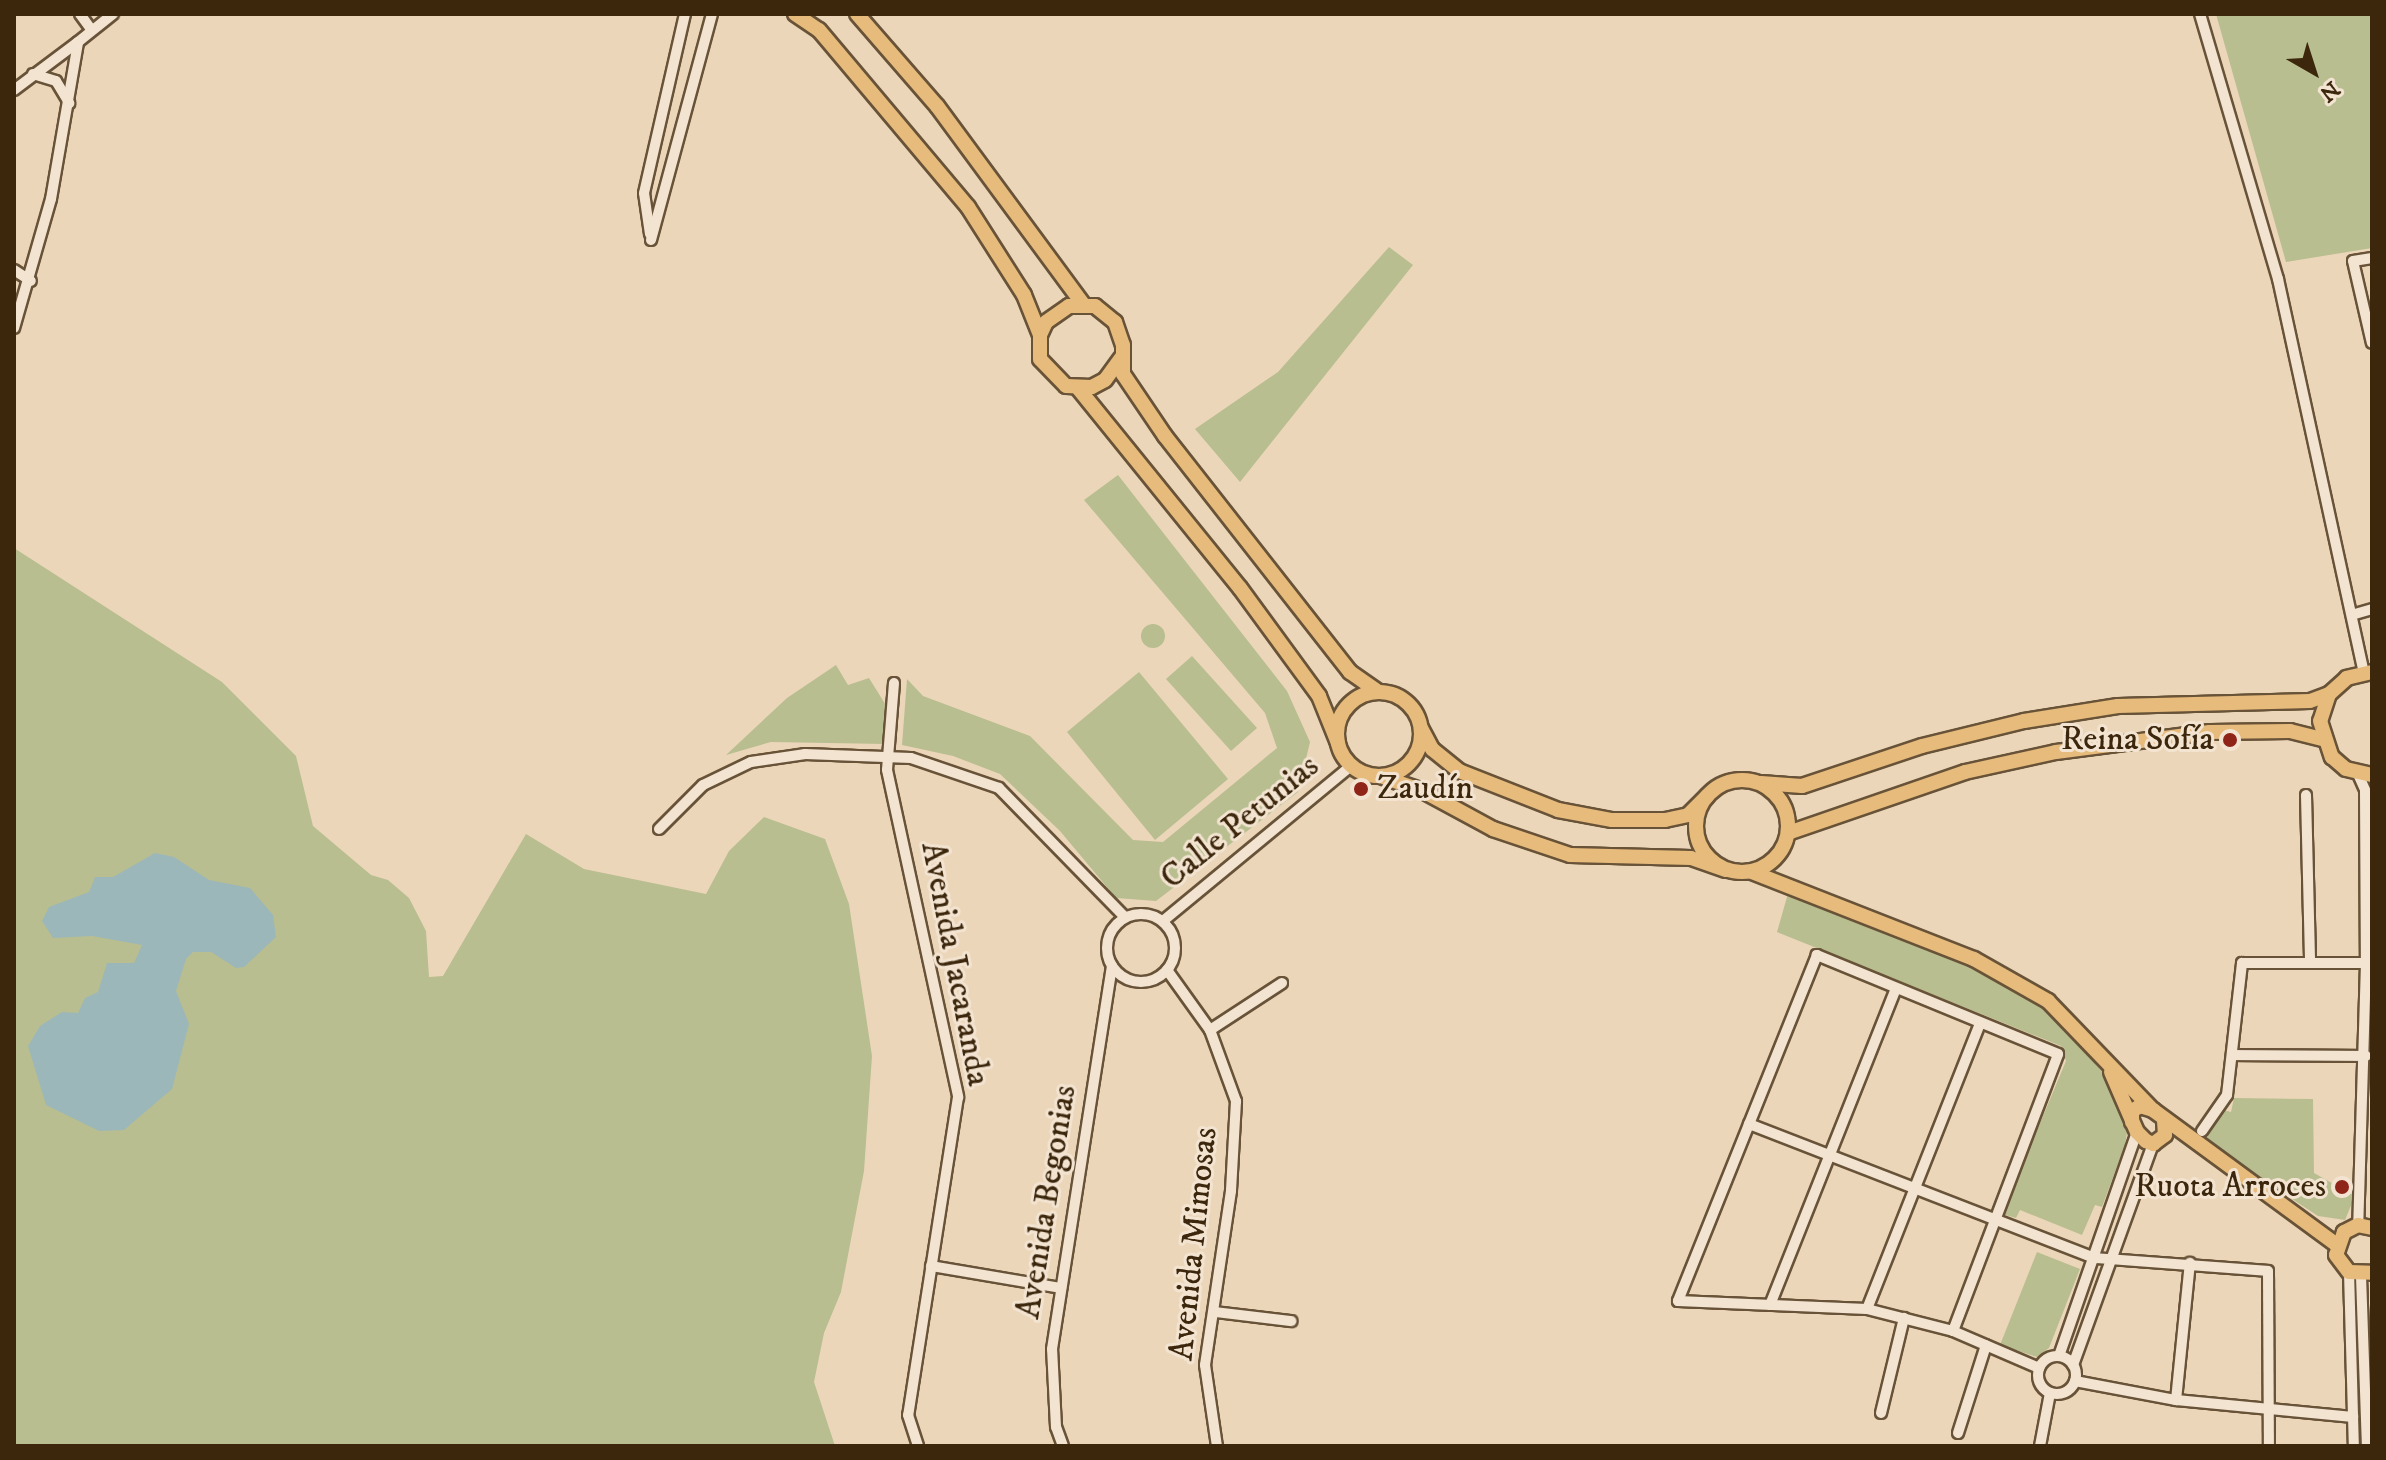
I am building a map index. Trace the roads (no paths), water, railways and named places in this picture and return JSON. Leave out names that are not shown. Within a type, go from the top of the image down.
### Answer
[{"type":"main road","points":[[795,14],[819,30],[968,207],[1024,295],[1040,335],[1046,371],[1078,388],[1240,588],[1319,696],[1338,743],[1352,765],[1423,791],[1493,829],[1570,855],[1691,858],[1726,870],[1752,872],[1974,959],[2048,1001],[2164,1121],[2193,1144],[2321,1230],[2340,1239]]},
{"type":"main road","points":[[857,14],[937,106],[1083,304],[1115,322],[1121,358],[1135,394],[1185,464],[1270,565],[1350,672],[1379,692],[1412,707],[1432,749],[1459,771],[1558,810],[1612,820],[1665,820],[1688,815],[1726,782],[1802,786],[1922,746],[2024,721],[2118,706],[2301,701],[2329,694],[2347,678],[2368,672]]},
{"type":"main road","points":[[1040,335],[1056,312],[1083,304]]},
{"type":"main road","points":[[1078,388],[1105,380],[1121,358]]},
{"type":"main road","points":[[1338,743],[1343,712],[1353,701],[1379,692]]},
{"type":"main road","points":[[2329,694],[2320,721],[2322,739],[2332,757],[2365,775]]},
{"type":"main road","points":[[1380,776],[1406,767],[1421,743],[1421,728]]},
{"type":"main road","points":[[1788,833],[1965,772],[2056,752],[2210,732],[2290,731],[2322,739]]},
{"type":"main road","points":[[1752,872],[1773,861],[1788,833],[1782,801],[1761,783]]},
{"type":"main road","points":[[1708,795],[1699,809],[1696,834],[1707,857],[1726,870]]},
{"type":"main road","points":[[1773,861],[1793,886]]},
{"type":"main road","points":[[2107,1063],[2135,1127],[2155,1142],[2193,1144]]},
{"type":"main road","points":[[2135,1127],[2132,1111],[2140,1106],[2153,1110]]},
{"type":"main road","points":[[2155,1142],[2165,1135],[2164,1121]]},
{"type":"main road","points":[[2340,1239],[2365,1227]]},
{"type":"main road","points":[[2340,1239],[2339,1263],[2361,1274]]},
{"type":"street","points":[[80,14],[91,29]]},
{"type":"street","points":[[14,90],[113,14]]},
{"type":"street","points":[[685,14],[644,193],[651,240],[712,14]]},
{"type":"street","points":[[2200,14],[2278,279],[2368,672]]},
{"type":"street","points":[[14,328],[31,281],[69,103],[78,42]]},
{"type":"street","points":[[33,74],[56,81],[69,103]]},
{"type":"street","points":[[2372,258],[2353,261],[2372,343]]},
{"type":"street","points":[[14,270],[31,281]]},
{"type":"street","points":[[2355,614],[2372,609]]},
{"type":"street","name":"Avenida Jacaranda","points":[[894,683],[887,770],[958,1097],[908,1415],[918,1446]]},
{"type":"street","points":[[659,829],[703,785],[751,762],[805,754],[888,756],[935,764],[999,788],[1125,917]]},
{"type":"street","name":"Calle Petunias","points":[[1163,921],[1352,765]]},
{"type":"street","points":[[2365,775],[2365,1227]]},
{"type":"street","points":[[2306,795],[2310,961]]},
{"type":"street","points":[[1141,914],[1163,921],[1176,949],[1167,970],[1143,982],[1131,981],[1112,966],[1110,935],[1125,917],[1141,914]]},
{"type":"street","points":[[1953,1331],[1992,1220],[2058,1054],[1817,955],[1678,1301],[1867,1309],[1953,1331],[2039,1368]]},
{"type":"street","points":[[2202,1131],[2227,1095],[2242,963],[2366,963]]},
{"type":"street","name":"Avenida Begonias","points":[[1063,1446],[1056,1427],[1052,1349],[1112,966]]},
{"type":"street","name":"Avenida Mimosas","points":[[1167,970],[1210,1030],[1236,1101],[1215,1312],[1205,1365],[1217,1446]]},
{"type":"street","points":[[1210,1030],[1282,983]]},
{"type":"street","points":[[1770,1305],[1896,989]]},
{"type":"street","points":[[1867,1309],[1980,1023]]},
{"type":"street","points":[[2232,1055],[2366,1056]]},
{"type":"street","points":[[1749,1124],[2095,1258],[2268,1271],[2272,1410],[2269,1446]]},
{"type":"street","points":[[2039,1368],[2059,1356],[2095,1258],[2135,1127]]},
{"type":"street","points":[[2075,1381],[2073,1365],[2155,1142]]},
{"type":"street","points":[[2176,1400],[2190,1263]]},
{"type":"street","points":[[931,1266],[1061,1288]]},
{"type":"street","points":[[2354,1446],[2361,1274]]},
{"type":"street","points":[[2361,1274],[2367,1446]]},
{"type":"street","points":[[1215,1312],[1291,1321]]},
{"type":"street","points":[[1881,1413],[1904,1318]]},
{"type":"street","points":[[1958,1433],[1986,1345]]},
{"type":"street","points":[[2059,1356],[2073,1365]]},
{"type":"street","points":[[2039,1368],[2040,1385],[2050,1393],[2063,1393],[2075,1381]]},
{"type":"street","points":[[2075,1381],[2176,1400],[2353,1417]]},
{"type":"street","points":[[2040,1446],[2050,1393]]},
{"type":"water","points":[[155,853],[174,857],[209,880],[250,888],[273,915],[276,937],[244,967],[236,968],[211,952],[193,952],[186,959],[176,991],[189,1024],[172,1089],[124,1130],[99,1131],[46,1105],[28,1046],[40,1026],[62,1012],[78,1013],[85,998],[98,992],[107,963],[134,963],[142,945],[92,936],[53,938],[42,921],[49,907],[89,892],[95,877],[113,877]]},
{"type":"place","name":"Reina Sofía","points":[[2230,740]]},
{"type":"place","name":"Zaudín","points":[[1361,789]]},
{"type":"place","name":"Ruota Arroces","points":[[2342,1187]]}]
